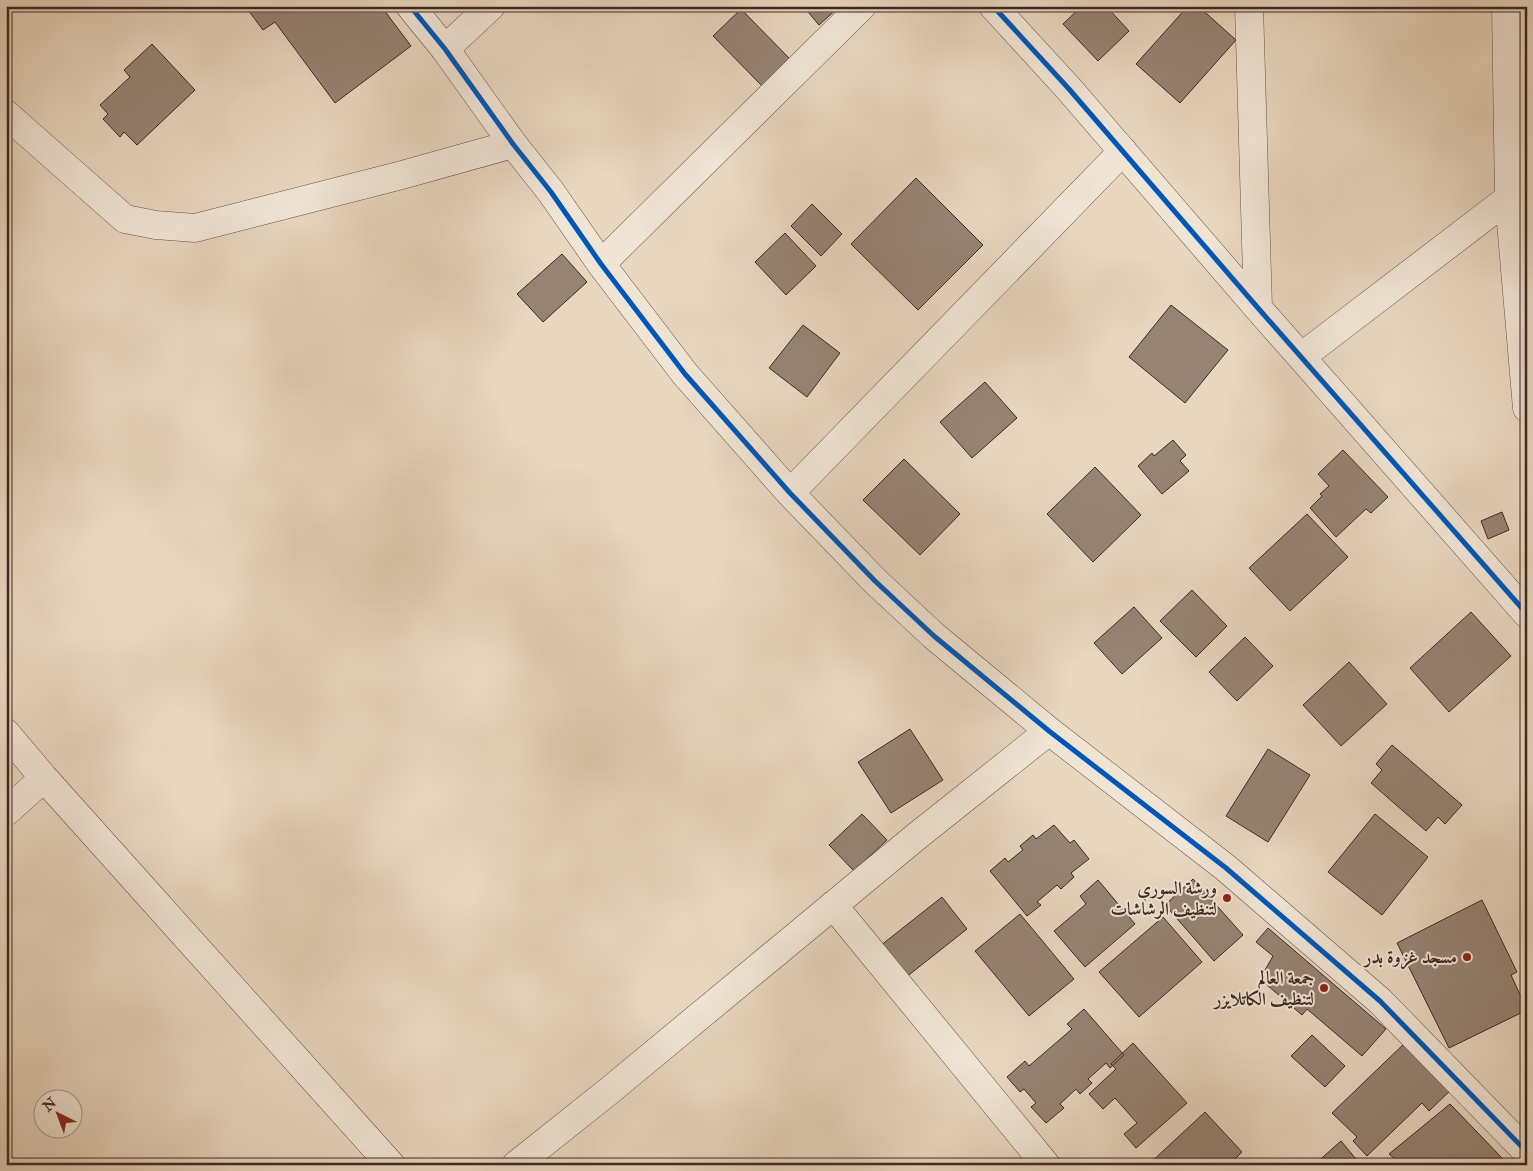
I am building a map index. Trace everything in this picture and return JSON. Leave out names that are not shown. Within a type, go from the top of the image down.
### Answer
[{"type":"street","points":[[410,6],[445,50],[513,144],[551,192],[601,264],[685,374],[790,494],[875,581],[934,636],[1049,731],[1226,868],[1380,1001],[1527,1152]]},
{"type":"street","points":[[445,50],[491,6]]},
{"type":"street","points":[[601,264],[862,6]]},
{"type":"street","points":[[993,6],[1123,151],[1258,308],[1527,614]]},
{"type":"street","points":[[1249,6],[1258,308]]},
{"type":"street","points":[[1506,6],[1518,191],[1527,408]]},
{"type":"street","points":[[6,114],[125,219],[156,225],[195,228],[513,144]]},
{"type":"street","points":[[790,494],[1123,151]]},
{"type":"street","points":[[1301,357],[1518,191]]},
{"type":"street","points":[[531,1161],[609,1091],[833,905],[1049,731]]},
{"type":"street","points":[[6,734],[391,1165]]},
{"type":"street","points":[[6,812],[44,778]]},
{"type":"street","points":[[833,905],[1046,1165]]},
{"type":"building","points":[[245,6],[381,6],[411,46],[335,103],[275,22],[263,30]]},
{"type":"building","points":[[803,6],[840,6],[819,25]]},
{"type":"building","points":[[1082,6],[1106,6],[1129,31],[1098,61],[1063,24]]},
{"type":"building","points":[[1188,6],[1198,6],[1236,40],[1180,103],[1136,64]]},
{"type":"building","points":[[741,9],[790,59],[762,86],[713,36]]},
{"type":"building","points":[[152,44],[195,90],[137,145],[124,132],[120,137],[103,119],[108,114],[100,105],[130,77],[124,70]]},
{"type":"building","points":[[916,178],[983,245],[918,310],[851,244]]},
{"type":"building","points":[[812,204],[842,234],[821,256],[791,226]]},
{"type":"building","points":[[785,233],[816,266],[786,295],[755,262]]},
{"type":"building","points":[[562,254],[587,282],[543,322],[517,294]]},
{"type":"building","points":[[1171,305],[1228,350],[1185,403],[1129,357]]},
{"type":"building","points":[[803,325],[840,353],[807,397],[769,368]]},
{"type":"building","points":[[985,382],[1017,418],[972,458],[940,422]]},
{"type":"building","points":[[1173,440],[1186,455],[1180,461],[1189,471],[1162,494],[1138,466],[1152,453],[1154,456]]},
{"type":"building","points":[[1343,450],[1388,497],[1371,513],[1366,509],[1336,537],[1310,508],[1322,496],[1320,494],[1329,486],[1318,474]]},
{"type":"building","points":[[904,459],[960,514],[920,555],[863,500]]},
{"type":"building","points":[[1095,467],[1141,515],[1093,562],[1047,514]]},
{"type":"building","points":[[1502,512],[1509,530],[1488,539],[1481,521]]},
{"type":"building","points":[[1307,514],[1348,557],[1290,611],[1249,568]]},
{"type":"building","points":[[1192,590],[1227,626],[1196,657],[1160,621]]},
{"type":"building","points":[[1134,607],[1162,638],[1122,674],[1094,643]]},
{"type":"building","points":[[1471,612],[1511,656],[1449,712],[1410,668]]},
{"type":"building","points":[[1245,637],[1273,666],[1237,701],[1209,672]]},
{"type":"building","points":[[1349,662],[1387,704],[1341,746],[1303,705]]},
{"type":"building","points":[[910,729],[943,780],[891,813],[858,762]]},
{"type":"building","points":[[1392,745],[1462,805],[1445,824],[1438,817],[1426,831],[1371,783],[1382,770],[1376,764]]},
{"type":"building","points":[[1268,749],[1310,775],[1268,842],[1226,816]]},
{"type":"building","points":[[862,814],[887,840],[854,871],[829,845]]},
{"type":"building","points":[[1375,814],[1428,857],[1382,915],[1328,872]]},
{"type":"building","points":[[1054,825],[1070,843],[1074,840],[1089,859],[1071,873],[1074,877],[1061,889],[1057,885],[1037,902],[1041,905],[1027,916],[990,871],[1005,858],[1008,862],[1023,850],[1020,846],[1033,835],[1036,839]]},
{"type":"building","points":[[1193,879],[1243,935],[1214,961],[1165,905]]},
{"type":"building","points":[[1098,880],[1135,924],[1085,967],[1054,931],[1086,904],[1080,896]]},
{"type":"building","points":[[942,897],[967,929],[905,978],[880,946]]},
{"type":"building","points":[[1482,900],[1517,972],[1511,975],[1527,1010],[1449,1048],[1397,943]]},
{"type":"building","points":[[1020,914],[1074,979],[1029,1016],[975,951]]},
{"type":"building","points":[[1163,917],[1202,962],[1139,1017],[1099,972]]},
{"type":"building","points":[[1268,928],[1386,1029],[1362,1056],[1307,1009],[1302,1015],[1260,979],[1273,956],[1256,942]]},
{"type":"building","points":[[1084,1009],[1124,1055],[1110,1068],[1106,1063],[1088,1079],[1092,1083],[1080,1094],[1076,1089],[1060,1104],[1064,1108],[1046,1123],[1031,1107],[1036,1103],[1024,1089],[1020,1092],[1007,1077],[1025,1061],[1029,1066],[1072,1029],[1067,1024]]},
{"type":"building","points":[[1312,1035],[1345,1066],[1325,1087],[1291,1056]]},
{"type":"building","points":[[1409,1039],[1455,1086],[1429,1111],[1422,1103],[1367,1156],[1353,1141],[1357,1137],[1332,1113]]},
{"type":"building","points":[[1133,1043],[1187,1103],[1136,1148],[1124,1134],[1137,1123],[1115,1098],[1103,1109],[1089,1094],[1116,1069],[1111,1064]]},
{"type":"building","points":[[1450,1104],[1503,1159],[1496,1165],[1403,1165],[1389,1154]]},
{"type":"building","points":[[1205,1112],[1242,1152],[1229,1165],[1148,1165]]},
{"type":"building","points":[[1341,1141],[1361,1165],[1314,1165]]},
{"type":"cycle path","points":[[410,6],[445,49],[513,144],[551,192],[601,264],[685,374],[790,493],[875,581],[934,636],[1049,731],[1226,868],[1380,1001],[1527,1152]]},
{"type":"cycle path","points":[[993,6],[1069,89],[1258,308],[1527,614]]},
{"type":"place","name":"ورشة السوري لتنظيف الرشاشات","points":[[1227,898]]},
{"type":"place","name":"مسجد غزوة بدر","points":[[1467,957]]},
{"type":"place","name":"جمعة العالم لتنظيف الكاتلايزر","points":[[1324,988]]}]
